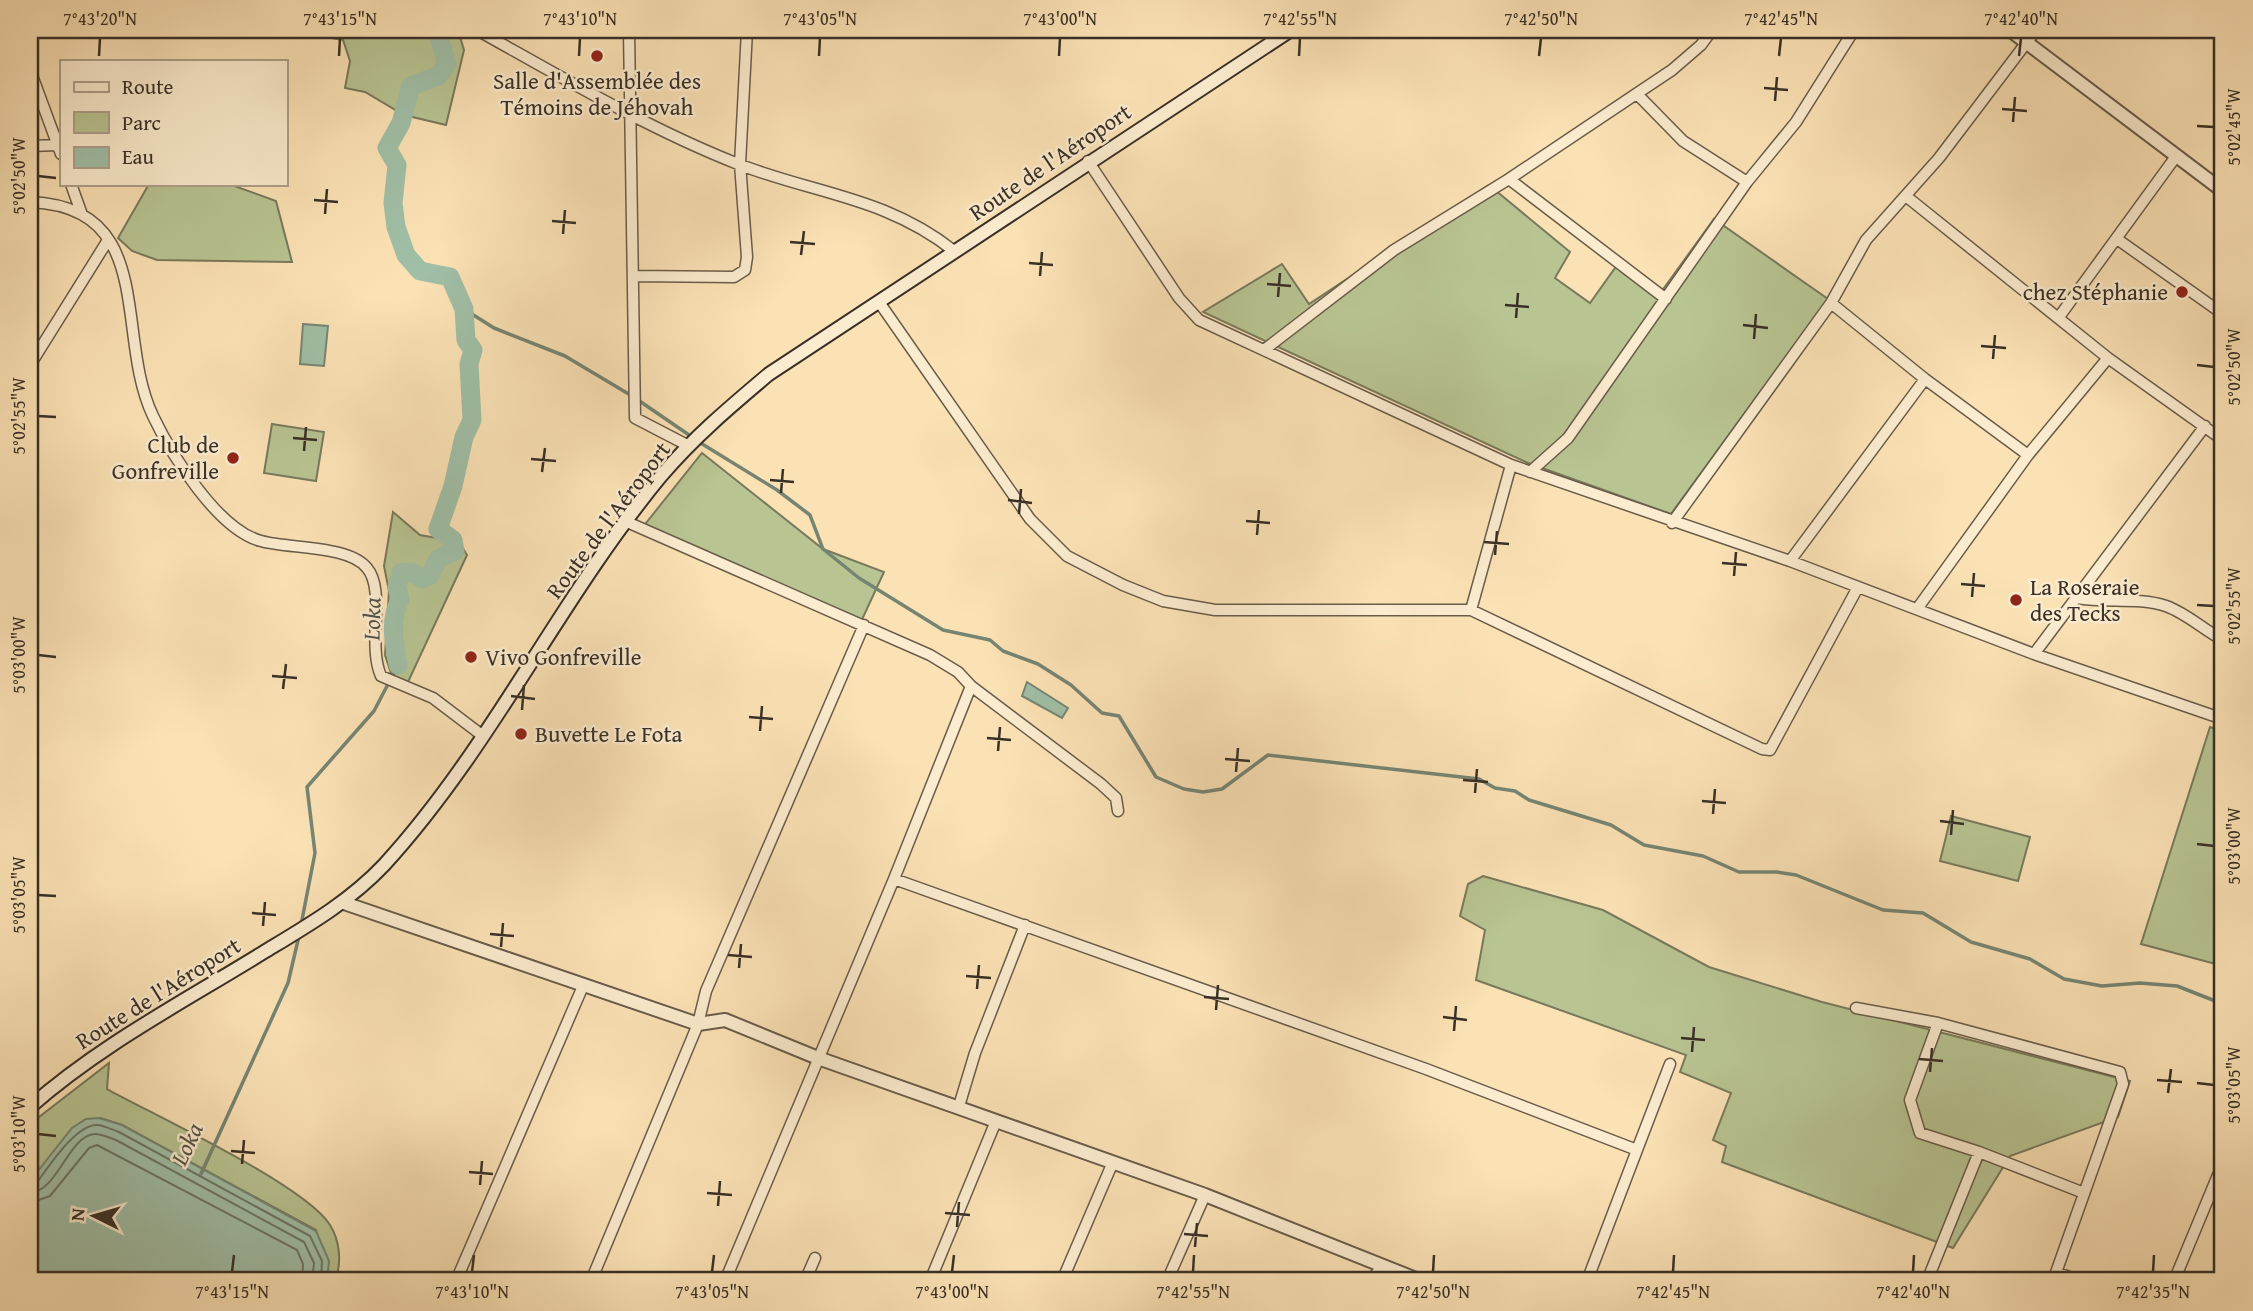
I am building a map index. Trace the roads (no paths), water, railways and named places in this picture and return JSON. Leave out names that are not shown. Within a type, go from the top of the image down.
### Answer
[{"type":"main road","name":"Route de l'Aéroport","points":[[30,1107],[64,1077],[95,1056],[344,903],[382,867],[427,816],[661,476],[769,374],[1291,30]]},
{"type":"main road","points":[[2010,30],[2223,191]]},
{"type":"main road","points":[[344,903],[698,1024],[725,1020],[818,1058],[1205,1195],[1421,1281]]},
{"type":"street","points":[[477,30],[632,116],[740,164],[868,202],[931,233],[954,251]]},
{"type":"street","points":[[629,30],[635,276],[635,418],[690,446]]},
{"type":"street","points":[[635,276],[734,277],[745,270],[747,257],[740,164],[747,30]]},
{"type":"street","points":[[1264,350],[1394,250],[1509,179],[1672,70],[1701,45],[1712,30]]},
{"type":"street","points":[[1530,472],[1568,438],[1747,182],[1796,122],[1854,30]]},
{"type":"street","points":[[1672,523],[1830,303],[1866,240],[1907,197],[2036,30]]},
{"type":"street","points":[[30,70],[60,149],[30,146]]},
{"type":"street","points":[[1637,94],[1683,141],[1747,182]]},
{"type":"street","points":[[2059,317],[2176,155]]},
{"type":"street","points":[[1088,162],[1179,298],[1199,320],[1511,465],[1672,523],[1790,561],[2034,654],[2223,719]]},
{"type":"street","points":[[1509,179],[1666,299]]},
{"type":"street","points":[[72,186],[81,212]]},
{"type":"street","points":[[1907,197],[2108,358],[2223,440]]},
{"type":"street","points":[[30,202],[81,212],[93,219],[108,240],[122,265],[142,390],[167,442],[202,497],[259,541],[352,556],[367,567],[374,581],[375,663],[381,676],[433,698],[483,736]]},
{"type":"street","points":[[2117,239],[2223,314]]},
{"type":"street","points":[[30,365],[108,240]]},
{"type":"street","points":[[879,302],[1030,519],[1067,556],[1123,585],[1163,601],[1215,610],[1471,610],[1762,749],[1770,750],[1858,587]]},
{"type":"street","points":[[1830,303],[1925,379],[2028,454]]},
{"type":"street","points":[[1917,609],[2028,454],[2108,358]]},
{"type":"street","points":[[1790,561],[1925,379]]},
{"type":"street","points":[[2034,654],[2205,426]]},
{"type":"street","points":[[1471,610],[1511,465]]},
{"type":"street","points":[[627,522],[930,655],[958,672],[971,686],[1101,785],[1116,798],[1118,811]]},
{"type":"street","points":[[2077,598],[2104,603],[2155,603],[2169,607],[2223,640]]},
{"type":"street","points":[[591,1281],[698,1024],[706,991],[864,625]]},
{"type":"street","points":[[726,1281],[894,879],[971,686]]},
{"type":"street","points":[[894,879],[1414,1065],[1637,1150]]},
{"type":"street","points":[[959,1106],[975,1053],[1025,925]]},
{"type":"street","points":[[456,1281],[583,986]]},
{"type":"street","points":[[1856,1008],[1938,1023],[2120,1072],[2123,1084],[2054,1276],[2080,1281]]},
{"type":"street","points":[[1938,1023],[1910,1100],[1914,1121],[1920,1133],[2084,1192]]},
{"type":"street","points":[[1587,1281],[1670,1064]]},
{"type":"street","points":[[930,1281],[996,1121]]},
{"type":"street","points":[[1927,1281],[1979,1152]]},
{"type":"street","points":[[1062,1281],[1114,1162]]},
{"type":"street","points":[[2174,1281],[2223,1163]]},
{"type":"street","points":[[1167,1281],[1205,1195]]},
{"type":"street","points":[[806,1281],[815,1258]]},
{"type":"street","points":[[1371,1281],[1382,1266]]},
{"type":"water","points":[[303,324],[328,326],[324,366],[300,364]]},
{"type":"water","points":[[1027,682],[1068,708],[1062,718],[1022,696]]},
{"type":"water","points":[[99,1118],[122,1125],[316,1231],[329,1261],[327,1281],[30,1281],[30,1181],[72,1128],[86,1119]]},
{"type":"waterway","name":"Loka","points":[[398,665],[393,624],[400,599],[397,587],[401,573],[411,572],[423,579],[430,575],[438,559],[455,551],[453,540],[438,529],[453,486],[464,437],[472,420],[469,364],[473,350],[466,340],[464,309],[450,277],[420,271],[406,255],[396,227],[393,203],[397,165],[387,148],[401,123],[411,86],[438,76],[447,64],[437,30]]},
{"type":"waterway","points":[[464,309],[494,328],[565,356],[632,396]]},
{"type":"waterway","points":[[638,400],[692,437]]},
{"type":"waterway","points":[[699,442],[777,490],[810,515],[823,549],[859,578],[943,630],[990,640],[1003,651],[1038,664],[1071,685],[1102,713],[1119,716],[1156,777],[1184,789],[1203,792],[1222,789],[1268,755],[1479,779],[1495,788],[1515,791],[1529,800],[1611,825],[1644,845],[1703,856],[1739,872],[1796,875],[1883,910],[1923,913],[1971,942],[2030,959],[2064,979],[2102,986],[2140,983],[2177,986],[2223,1004]]},
{"type":"waterway","name":"Loka","points":[[301,925],[315,853],[307,787],[374,711],[398,665]]},
{"type":"waterway","name":"Loka","points":[[201,1174],[288,983],[299,936]]},
{"type":"place","name":"Salle d'Assemblée des Témoins de Jéhovah","points":[[597,56]]},
{"type":"place","name":"chez Stéphanie","points":[[2182,292]]},
{"type":"place","name":"Club de Gonfreville","points":[[233,458]]},
{"type":"place","name":"La Roseraie des Tecks","points":[[2016,600]]},
{"type":"place","name":"Vivo Gonfreville","points":[[471,657]]},
{"type":"place","name":"Buvette Le Fota","points":[[521,734]]}]
